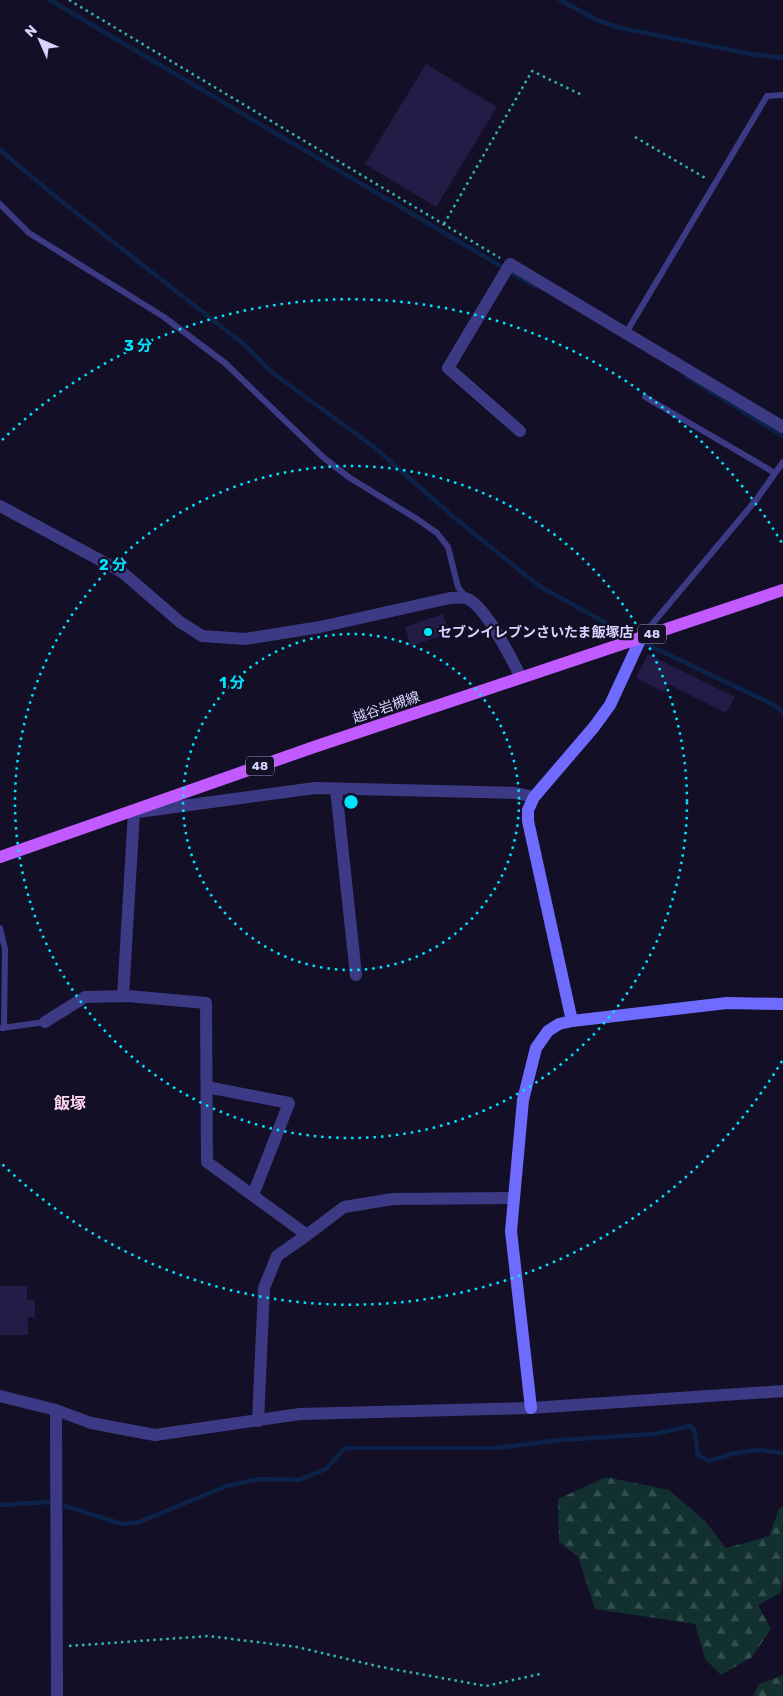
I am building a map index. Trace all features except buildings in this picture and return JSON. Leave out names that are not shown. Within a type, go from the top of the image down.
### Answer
[{"type":"main road","name":"越谷岩槻線","points":[[0,857],[521,676],[783,590]]},
{"type":"street","points":[[520,430],[448,368],[510,264],[783,427]]},
{"type":"street","points":[[0,506],[122,572],[180,622],[202,636],[245,639],[320,627],[450,598],[466,598],[476,605],[487,619],[521,676]]},
{"type":"street","points":[[572,1021],[528,821],[528,810],[534,797],[594,728],[610,705],[641,638]]},
{"type":"street","points":[[123,996],[129,813],[314,788],[516,793],[534,797]]},
{"type":"street","points":[[336,789],[356,975]]},
{"type":"street","points":[[45,1022],[85,997],[123,996],[206,1003],[207,1162],[307,1235]]},
{"type":"street","points":[[531,1408],[511,1231],[523,1100],[536,1048],[548,1031],[559,1024],[572,1021],[727,1003],[783,1004]]},
{"type":"street","points":[[207,1087],[289,1102],[253,1195]]},
{"type":"street","points":[[258,1420],[264,1288],[277,1256],[344,1207],[393,1199],[514,1198]]},
{"type":"street","points":[[0,1396],[56,1410],[91,1423],[155,1435],[300,1414],[531,1408],[783,1392]]},
{"type":"street","points":[[56,1410],[55,1647],[57,1696]]},
{"type":"lane","points":[[626,333],[767,96],[783,95]]},
{"type":"lane","points":[[0,204],[29,233],[164,318],[225,363],[324,458],[350,478],[437,533],[448,547],[458,587],[466,598]]},
{"type":"lane","points":[[645,397],[775,473]]},
{"type":"lane","points":[[641,638],[756,500],[783,462]]},
{"type":"lane","points":[[0,928],[5,949],[2,1028],[45,1022]]},
{"type":"path","points":[[68,0],[510,264]]},
{"type":"path","points":[[444,224],[532,71],[584,96]]},
{"type":"path","points":[[636,137],[714,184]]},
{"type":"path","points":[[55,1647],[208,1636],[297,1647],[381,1667],[486,1686],[540,1674]]},
{"type":"green space","points":[[606,1477],[669,1490],[705,1521],[726,1548],[769,1536],[779,1509],[783,1506],[783,1579],[780,1593],[758,1605],[771,1629],[752,1657],[721,1675],[705,1659],[695,1624],[595,1609],[578,1557],[559,1542],[558,1499]]},
{"type":"green space","points":[[783,1675],[783,1696],[753,1696],[759,1684]]},
{"type":"waterway","points":[[50,0],[536,287]]},
{"type":"waterway","points":[[560,0],[599,21],[621,28],[751,54],[783,58]]},
{"type":"waterway","points":[[0,150],[56,197],[246,346],[270,371],[374,447],[456,519],[539,586],[633,638]]},
{"type":"waterway","points":[[686,376],[783,436]]},
{"type":"waterway","points":[[642,642],[772,704],[783,712]]},
{"type":"waterway","points":[[65,1506],[122,1524],[139,1522],[227,1486],[259,1479],[299,1480],[326,1469],[345,1448],[496,1448],[561,1440],[655,1434],[690,1426],[694,1430],[698,1455],[709,1461],[735,1453],[758,1450],[783,1453]]},
{"type":"waterway","points":[[0,1505],[48,1502]]},
{"type":"place","name":"セブンイレブンさいたま飯塚店","points":[[428,632]]},
{"type":"district","name":"飯塚","points":[[70,1103]]}]
